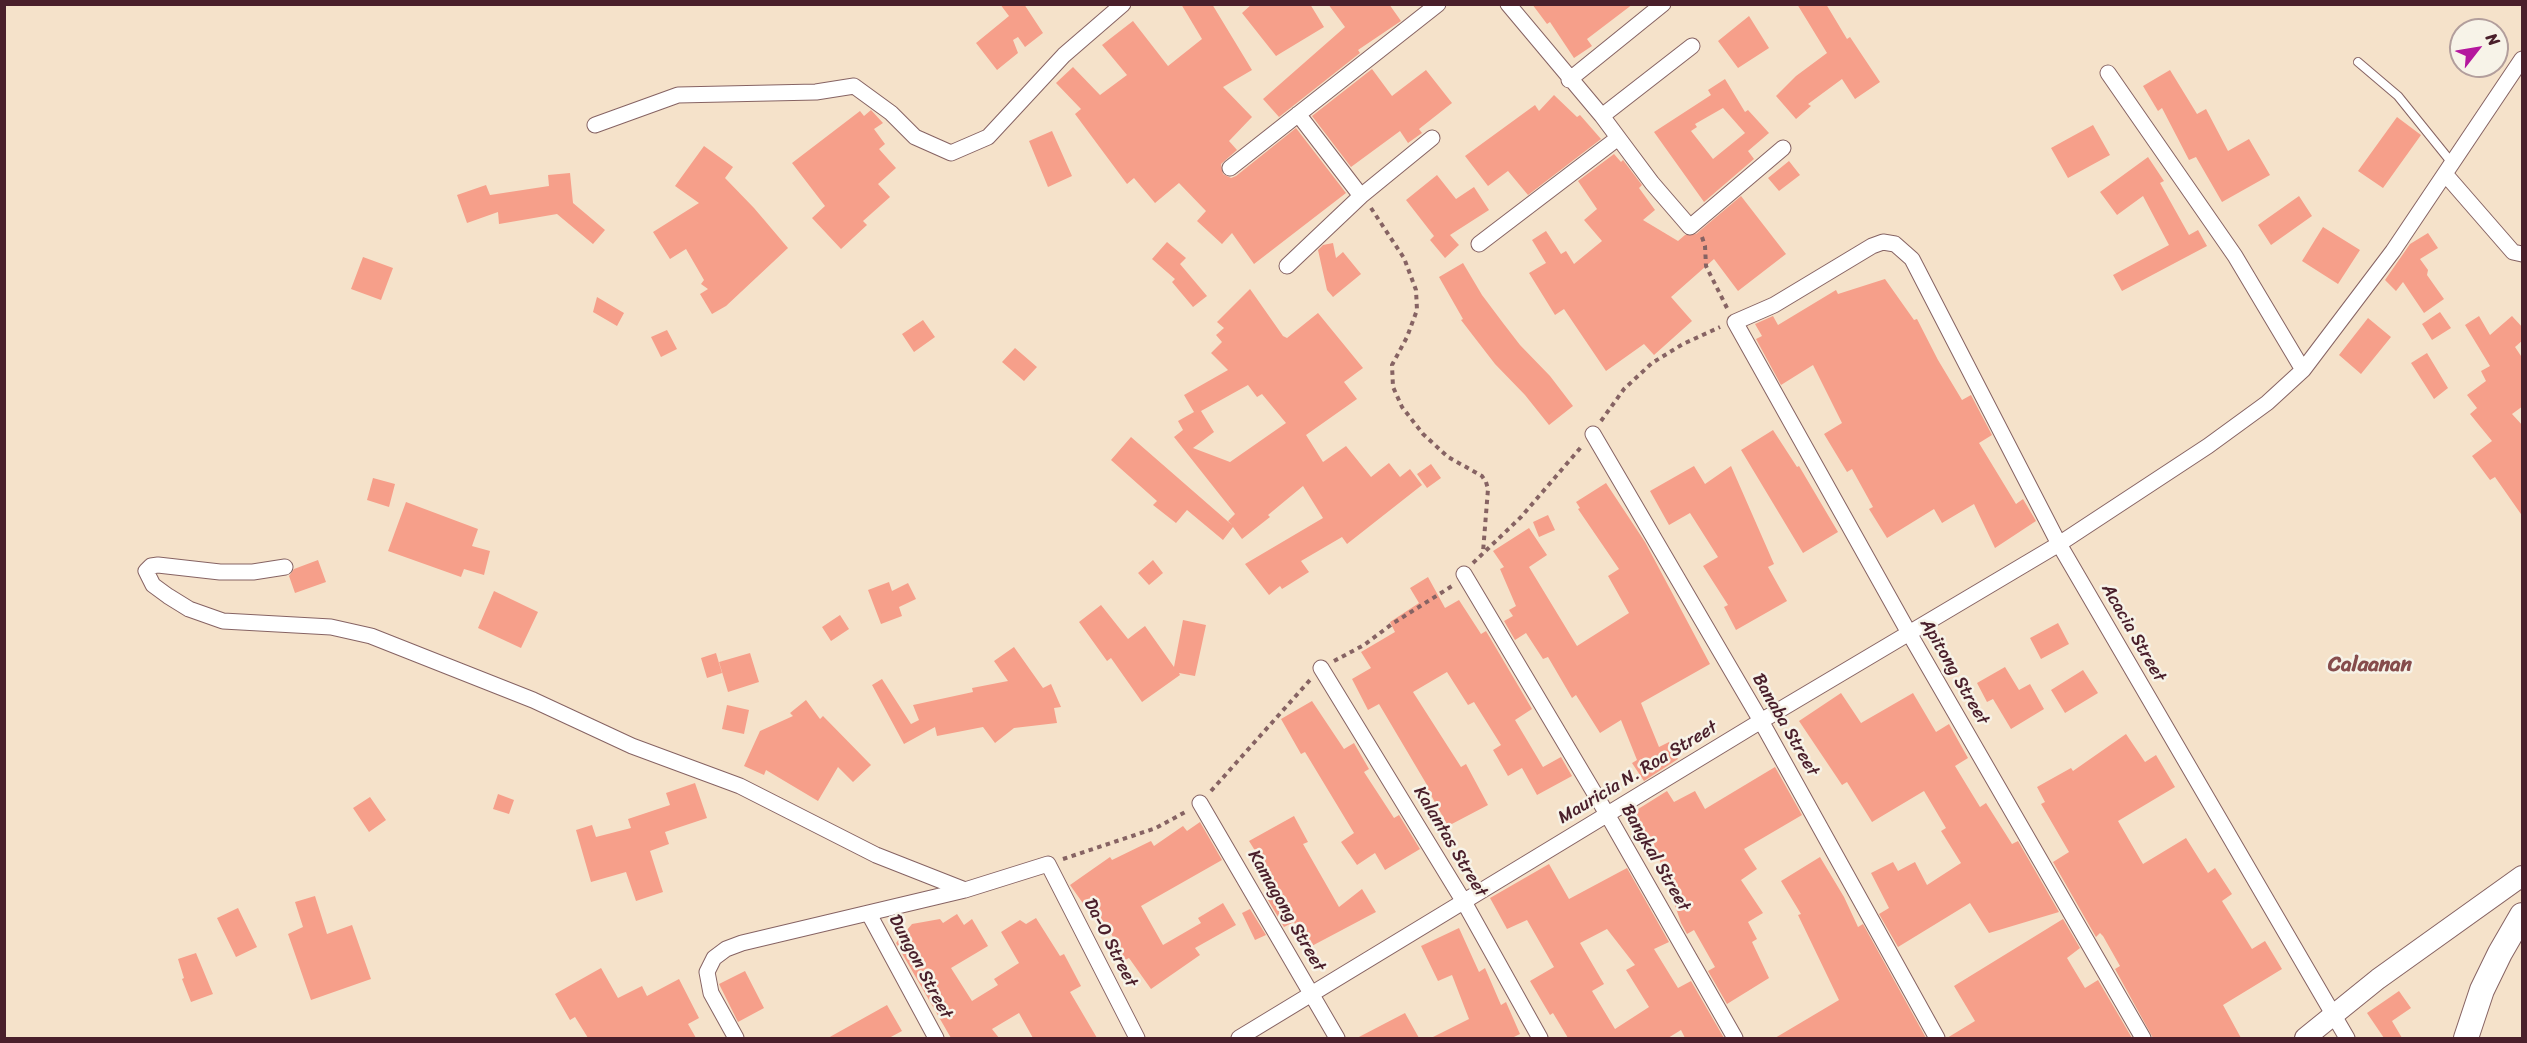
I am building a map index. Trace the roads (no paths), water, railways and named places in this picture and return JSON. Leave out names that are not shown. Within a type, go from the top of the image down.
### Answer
[{"type":"main road","points":[[2466,1038],[2482,990],[2500,953],[2523,915]]},
{"type":"street","points":[[595,125],[678,95],[816,93],[854,86],[891,112],[915,137],[951,153],[988,137],[1064,55],[1123,4]]},
{"type":"street","points":[[1230,168],[1438,4]]},
{"type":"street","points":[[1508,4],[1569,80],[1602,116],[1652,183],[1690,227],[1783,147]]},
{"type":"street","points":[[1569,80],[1663,4]]},
{"type":"street","points":[[1602,116],[1692,46]]},
{"type":"street","name":"Mauricia N. Roa Street","points":[[1239,1038],[2059,543],[2208,446],[2267,403],[2303,370],[2393,252],[2523,59]]},
{"type":"street","points":[[2108,73],[2235,256],[2303,370]]},
{"type":"street","points":[[1298,114],[1361,196]]},
{"type":"street","points":[[1287,266],[1361,196],[1432,138]]},
{"type":"street","points":[[1479,244],[1618,138]]},
{"type":"street","points":[[2449,169],[2513,252],[2523,254]]},
{"type":"street","name":"Apitong Street","points":[[1895,244],[1883,242],[1872,246],[1774,305],[1735,322],[1909,633],[2143,1038]]},
{"type":"street","name":"Acacia Street","points":[[1895,244],[1912,260],[2059,543],[2347,1038]]},
{"type":"street","name":"Banaba Street","points":[[1593,434],[1761,721],[1937,1038]]},
{"type":"street","points":[[285,567],[253,572],[220,572],[158,565],[151,566],[146,572],[153,585],[168,596],[189,609],[223,621],[331,627],[370,636],[533,700],[632,746],[740,786],[876,855],[965,890]]},
{"type":"street","name":"Bangkal Street","points":[[1464,574],[1607,814],[1735,1038]]},
{"type":"street","name":"Kalantas Street","points":[[1321,668],[1464,902],[1540,1038]]},
{"type":"street","name":"Kamagong Street","points":[[1200,803],[1337,1038]]},
{"type":"street","name":"Da-O Street","points":[[965,890],[1048,864],[1137,1038]]},
{"type":"street","points":[[2305,1038],[2453,924],[2523,876]]},
{"type":"street","points":[[736,1038],[711,993],[707,972],[714,958],[726,948],[965,890]]},
{"type":"street","name":"Dungon Street","points":[[869,914],[936,1038]]},
{"type":"lane","points":[[2358,62],[2398,96],[2449,169]]},
{"type":"district","name":"Calaanan","points":[[2370,666]]}]
